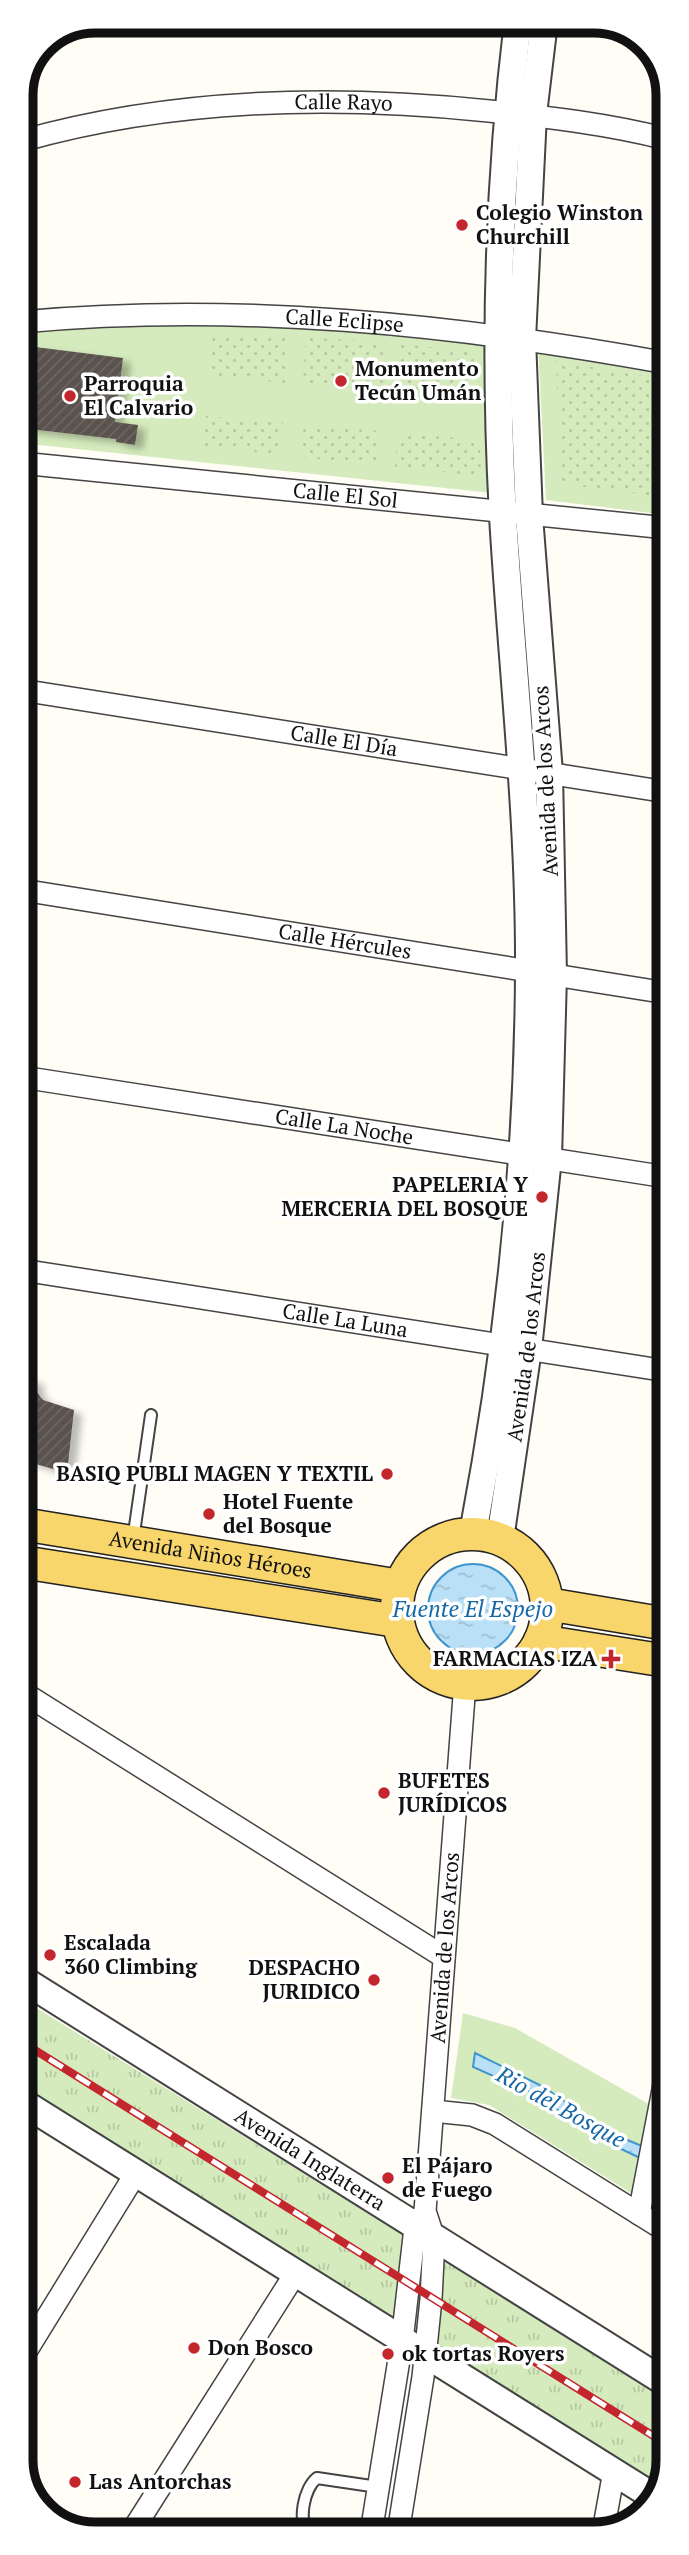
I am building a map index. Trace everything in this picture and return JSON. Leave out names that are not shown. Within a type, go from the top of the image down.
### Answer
[{"type":"main road","name":"Avenida Niños Héroes","points":[[33,1526],[400,1586]]},
{"type":"main road","points":[[452,1536],[487,1536],[522,1552],[538,1572],[547,1604],[540,1641],[522,1665],[505,1676],[485,1683],[465,1684],[445,1679],[414,1657],[403,1640],[397,1622],[400,1586],[415,1559],[432,1544],[452,1536]]},
{"type":"main road","name":"Avenida Niños Héroes","points":[[33,1564],[397,1622]]},
{"type":"main road","points":[[547,1604],[656,1622]]},
{"type":"main road","points":[[540,1641],[656,1659]]},
{"type":"street","name":"Avenida de los Arcos","points":[[517,33],[507,113],[510,337],[503,514],[536,771]]},
{"type":"street","name":"Avenida de los Arcos","points":[[487,1536],[516,1347],[535,1156],[541,973],[529,516],[510,337],[543,33]]},
{"type":"street","name":"Calle Rayo","points":[[33,138],[139,115],[257,104],[345,101],[533,114],[656,137]]},
{"type":"street","name":"Calle Eclipse","points":[[33,321],[98,315],[266,315],[399,324],[510,337],[656,361]]},
{"type":"street","name":"Calle El Sol","points":[[33,464],[503,514],[656,527]]},
{"type":"street","name":"Calle El Día","points":[[33,692],[656,790]]},
{"type":"street","name":"Calle Hércules","points":[[33,892],[656,991]]},
{"type":"street","name":"Calle La Noche","points":[[33,1079],[656,1175]]},
{"type":"street","name":"Calle La Luna","points":[[33,1272],[656,1369]]},
{"type":"street","name":"Avenida de los Arcos","points":[[400,2522],[425,2355],[425,2226],[465,1684]]},
{"type":"street","points":[[33,1699],[444,1957]]},
{"type":"street","name":"Avenida Inglaterra","points":[[33,1986],[425,2226],[656,2376]]},
{"type":"street","points":[[33,2109],[646,2492]]},
{"type":"street","points":[[433,2111],[472,2115],[495,2124],[656,2225]]},
{"type":"street","points":[[639,2214],[656,2126]]},
{"type":"street","points":[[33,2340],[136,2173]]},
{"type":"street","name":"Avenida de los Arcos","points":[[373,2522],[402,2341],[425,2226]]},
{"type":"street","points":[[138,2522],[295,2274]]},
{"type":"street","points":[[605,2521],[614,2471]]},
{"type":"lane","points":[[133,1542],[151,1415]]},
{"type":"lane","points":[[303,2522],[309,2489],[317,2478],[378,2487]]},
{"type":"green space","points":[[108,325],[336,328],[487,343],[492,493],[33,444],[33,330]]},
{"type":"green space","points":[[213,335],[290,337],[287,383],[209,376]]},
{"type":"green space","points":[[306,337],[386,343],[382,390],[303,384]]},
{"type":"green space","points":[[401,344],[477,352],[479,398],[399,392]]},
{"type":"green space","points":[[538,346],[656,367],[656,514],[546,500]]},
{"type":"green space","points":[[556,361],[656,378],[656,496],[561,484]]},
{"type":"green space","points":[[206,416],[283,422],[281,455],[203,446]]},
{"type":"green space","points":[[301,424],[380,431],[377,465],[299,457]]},
{"type":"green space","points":[[397,433],[480,440],[481,476],[395,467]]},
{"type":"green space","points":[[33,2006],[656,2392],[656,2460],[651,2483],[33,2094]]},
{"type":"green space","points":[[463,2013],[515,2028],[656,2108],[656,2209],[489,2105],[451,2098]]},
{"type":"water","name":"Fuente El Espejo","points":[[473,1564],[490,1568],[505,1577],[514,1592],[518,1609],[514,1626],[505,1641],[490,1650],[473,1654],[456,1650],[441,1641],[432,1626],[428,1609],[432,1592],[441,1577],[456,1568]]},
{"type":"water","name":"Rio del Bosque","points":[[475,2053],[544,2087],[608,2132],[642,2146],[644,2153],[638,2157],[604,2141],[532,2093],[473,2067]]},
{"type":"building","name":"Parroquia El Calvario","points":[[35,347],[123,358],[115,422],[138,425],[135,445],[116,442],[116,439],[33,429]]},
{"type":"building","points":[[33,1380],[36,1381],[36,1391],[43,1400],[74,1410],[67,1473],[33,1463]]},
{"type":"railway","points":[[33,2049],[656,2438]]},
{"type":"place","name":"Colegio Winston Churchill","points":[[462,225]]},
{"type":"place","name":"Monumento Tecún Umán","points":[[341,381]]},
{"type":"place","name":"Parroquia El Calvario","points":[[70,396]]},
{"type":"place","name":"PAPELERIA Y MERCERIA DEL BOSQUE","points":[[542,1197]]},
{"type":"place","name":"BASIQ PUBLI MAGEN Y TEXTIL","points":[[387,1474]]},
{"type":"place","name":"Hotel Fuente del Bosque","points":[[209,1514]]},
{"type":"place","name":"FARMACIAS IZA","points":[[611,1659]]},
{"type":"place","name":"BUFETES JURÍDICOS","points":[[384,1793]]},
{"type":"place","name":"Escalada 360 Climbing","points":[[50,1955]]},
{"type":"place","name":"DESPACHO JURIDICO","points":[[374,1980]]},
{"type":"place","name":"El Pájaro de Fuego","points":[[388,2178]]},
{"type":"place","name":"Don Bosco","points":[[194,2348]]},
{"type":"place","name":"ok tortas Royers","points":[[388,2354]]},
{"type":"place","name":"Las Antorchas","points":[[75,2482]]}]
